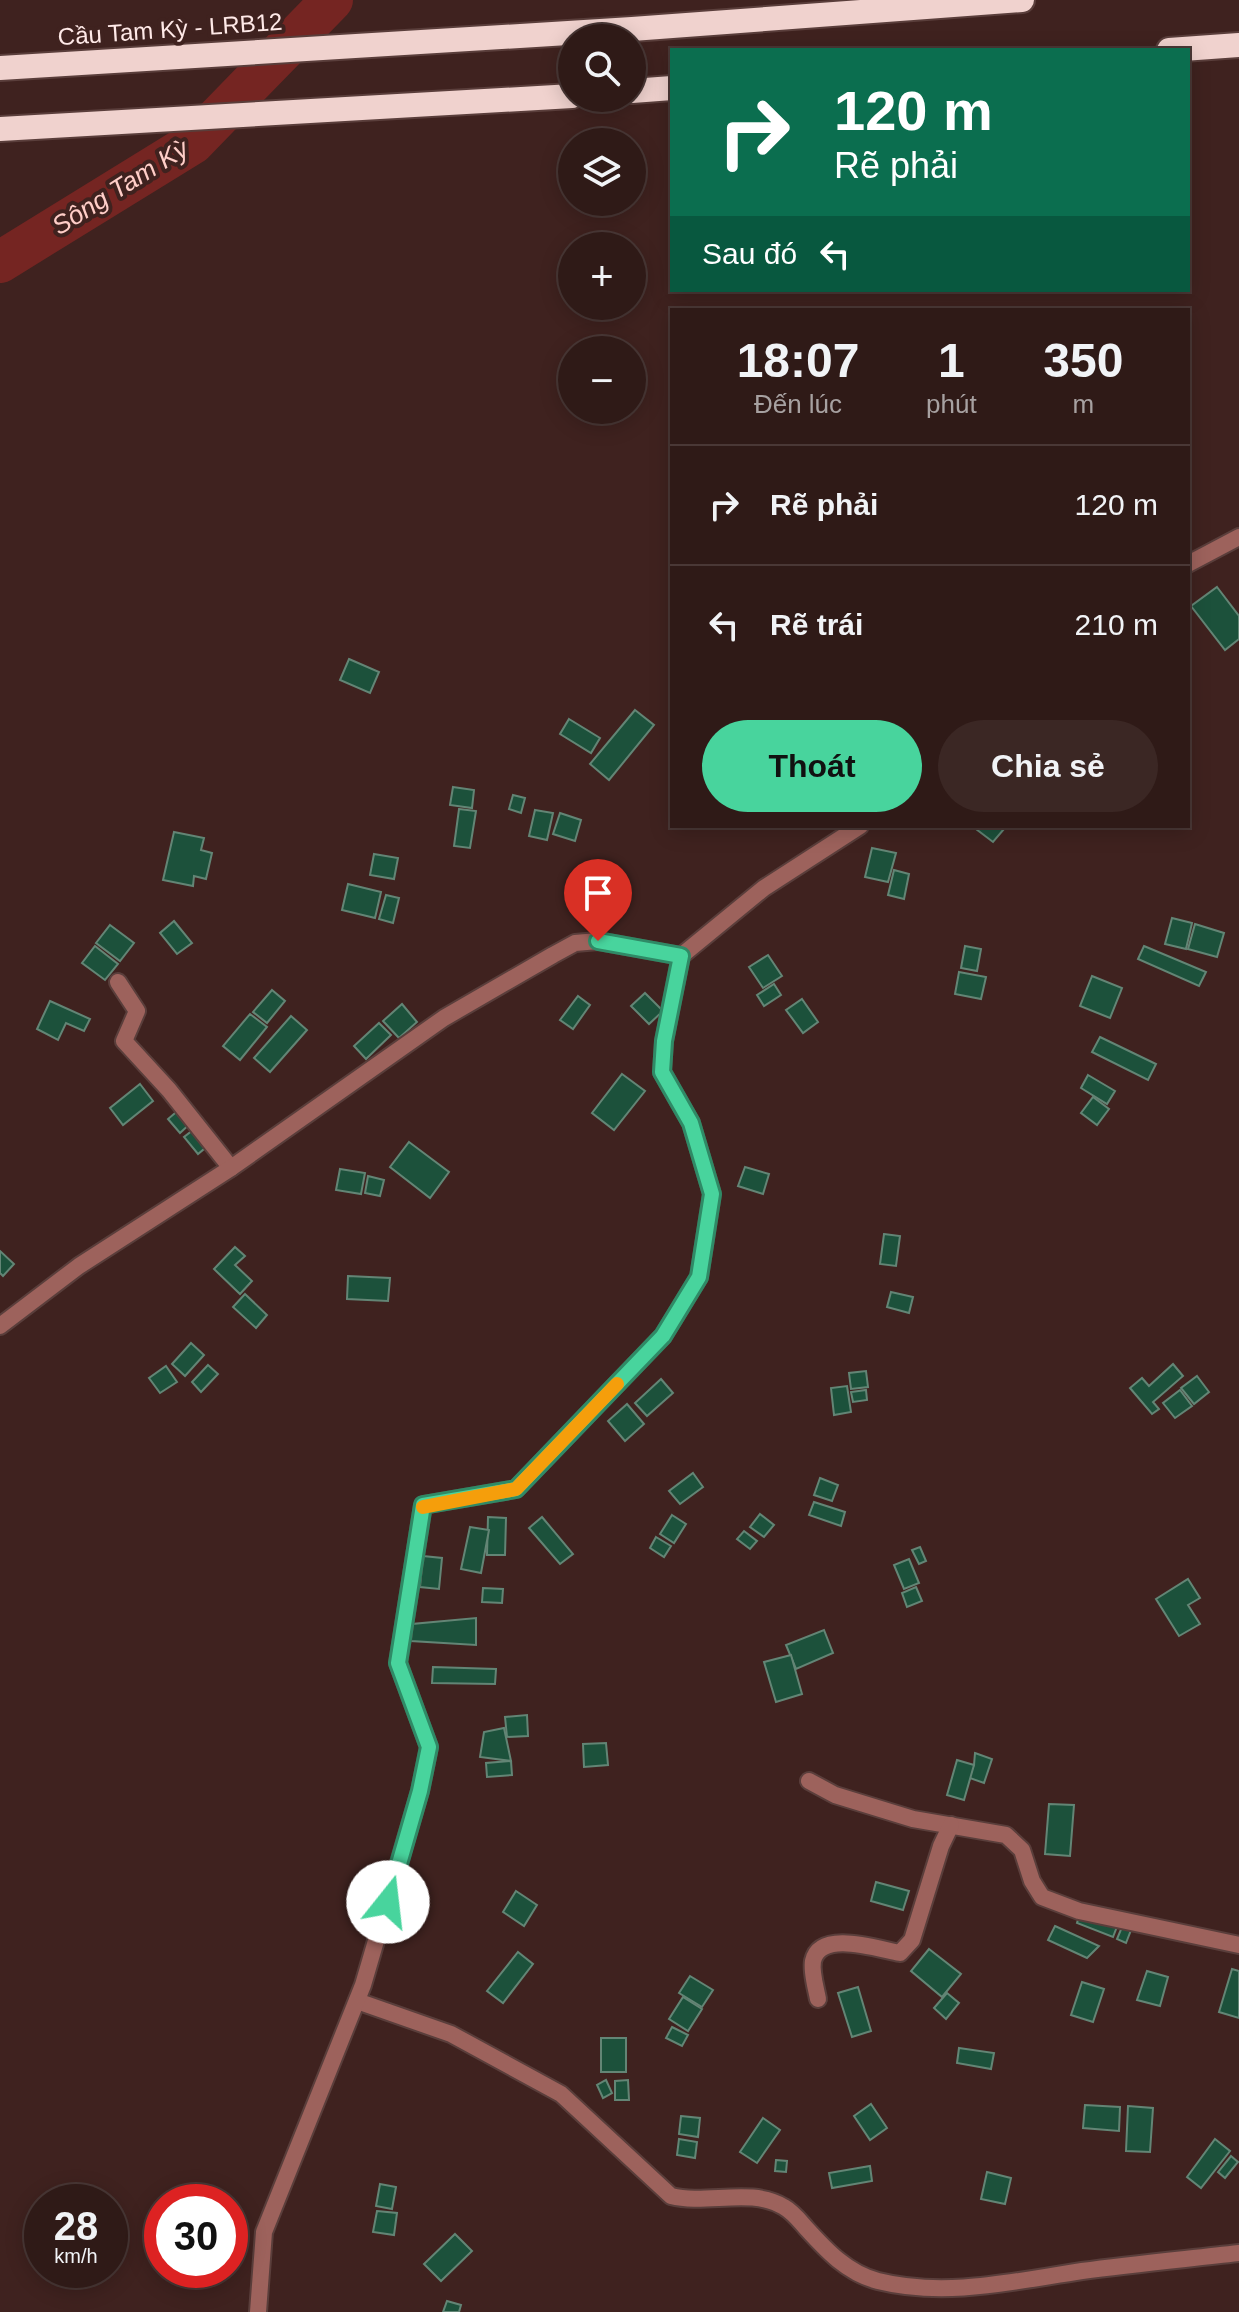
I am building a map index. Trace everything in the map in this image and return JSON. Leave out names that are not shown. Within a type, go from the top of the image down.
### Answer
[{"type":"highway","name":"Cầu Tam Kỳ - LRB12","points":[[0,68],[632,29],[1022,0]]},
{"type":"highway","points":[[1190,48],[1239,45]]},
{"type":"highway","points":[[646,90],[670,88]]},
{"type":"highway","points":[[0,129],[558,97]]},
{"type":"street","points":[[1190,563],[1239,537]]},
{"type":"street","points":[[258,2312],[264,2232],[357,2001],[420,1791],[429,1747],[398,1663],[423,1505],[516,1489],[663,1336],[699,1277],[712,1194],[691,1123],[662,1072],[664,1041],[681,956],[764,888],[857,828]]},
{"type":"street","points":[[0,1326],[79,1266],[231,1168],[444,1018],[575,943],[598,941],[681,956]]},
{"type":"street","points":[[118,982],[137,1011],[124,1041],[169,1090],[231,1168]]},
{"type":"street","points":[[809,1781],[835,1795],[913,1819],[1006,1835],[1016,1841],[1026,1857],[1032,1881],[1042,1897],[1079,1911],[1239,1945]]},
{"type":"street","points":[[818,1999],[813,1961],[825,1944],[837,1942],[900,1953],[907,1948],[951,1825]]},
{"type":"street","points":[[357,2001],[451,2034],[561,2094],[671,2196],[686,2200],[756,2198],[771,2201],[793,2213],[842,2265],[876,2281],[911,2286],[1004,2285],[1091,2270],[1239,2253]]},
{"type":"building","points":[[1217,587],[1239,616],[1239,639],[1225,650],[1191,606]]},
{"type":"building","points":[[349,659],[379,672],[370,693],[340,680]]},
{"type":"building","points":[[635,710],[654,725],[609,780],[590,764]]},
{"type":"building","points":[[569,719],[600,738],[591,753],[560,734]]},
{"type":"building","points":[[453,787],[474,790],[472,808],[450,805]]},
{"type":"building","points":[[513,795],[525,798],[521,813],[509,809]]},
{"type":"building","points":[[459,809],[476,811],[470,848],[454,846]]},
{"type":"building","points":[[535,810],[553,813],[547,840],[529,836]]},
{"type":"building","points":[[560,813],[581,820],[575,841],[553,834]]},
{"type":"building","points":[[1003,828],[1004,829],[993,842],[976,829]]},
{"type":"building","points":[[174,832],[204,838],[201,850],[212,853],[206,879],[194,876],[193,886],[163,880]]},
{"type":"building","points":[[872,848],[896,853],[888,882],[865,877]]},
{"type":"building","points":[[374,854],[398,858],[394,879],[370,875]]},
{"type":"building","points":[[894,870],[909,874],[904,899],[888,895]]},
{"type":"building","points":[[348,884],[381,892],[375,918],[342,910]]},
{"type":"building","points":[[386,895],[399,898],[393,923],[379,919]]},
{"type":"building","points":[[1172,918],[1192,923],[1186,949],[1165,944]]},
{"type":"building","points":[[174,921],[192,943],[177,954],[160,933]]},
{"type":"building","points":[[1195,924],[1224,933],[1217,957],[1188,949]]},
{"type":"building","points":[[110,925],[134,943],[120,961],[96,943]]},
{"type":"building","points":[[95,946],[118,964],[105,980],[82,963]]},
{"type":"building","points":[[965,946],[981,949],[977,971],[961,968]]},
{"type":"building","points":[[1144,946],[1206,972],[1199,986],[1138,959]]},
{"type":"building","points":[[768,955],[782,976],[763,988],[749,967]]},
{"type":"building","points":[[959,972],[986,977],[981,999],[955,994]]},
{"type":"building","points":[[1092,976],[1122,988],[1110,1018],[1080,1006]]},
{"type":"building","points":[[774,984],[781,995],[764,1006],[757,995]]},
{"type":"building","points":[[272,990],[285,1001],[267,1023],[253,1012]]},
{"type":"building","points":[[645,993],[663,1011],[649,1024],[631,1006]]},
{"type":"building","points":[[578,996],[590,1005],[573,1029],[560,1020]]},
{"type":"building","points":[[802,999],[818,1022],[803,1033],[786,1010]]},
{"type":"building","points":[[50,1001],[90,1019],[84,1031],[66,1023],[58,1040],[37,1029]]},
{"type":"building","points":[[402,1004],[417,1022],[399,1038],[383,1021]]},
{"type":"building","points":[[250,1014],[267,1027],[240,1060],[223,1046]]},
{"type":"building","points":[[291,1016],[307,1030],[270,1072],[254,1058]]},
{"type":"building","points":[[379,1023],[391,1035],[366,1059],[354,1046]]},
{"type":"building","points":[[1100,1037],[1156,1064],[1148,1080],[1092,1052]]},
{"type":"building","points":[[622,1074],[645,1091],[614,1130],[592,1113]]},
{"type":"building","points":[[1088,1075],[1115,1091],[1107,1104],[1081,1088]]},
{"type":"building","points":[[140,1084],[153,1101],[123,1125],[110,1108]]},
{"type":"building","points":[[1093,1097],[1109,1109],[1097,1125],[1081,1113]]},
{"type":"building","points":[[181,1108],[193,1121],[180,1133],[168,1119]]},
{"type":"building","points":[[197,1127],[210,1144],[198,1154],[184,1137]]},
{"type":"building","points":[[409,1142],[449,1172],[430,1198],[390,1167]]},
{"type":"building","points":[[745,1167],[769,1174],[763,1194],[738,1186]]},
{"type":"building","points":[[340,1169],[365,1173],[361,1194],[336,1190]]},
{"type":"building","points":[[368,1176],[384,1180],[380,1196],[365,1193]]},
{"type":"building","points":[[884,1234],[900,1236],[896,1266],[880,1264]]},
{"type":"building","points":[[235,1247],[245,1256],[235,1265],[252,1281],[240,1294],[214,1269]]},
{"type":"building","points":[[0,1251],[14,1264],[3,1276],[0,1273]]},
{"type":"building","points":[[348,1276],[390,1278],[388,1301],[347,1299]]},
{"type":"building","points":[[891,1292],[913,1297],[909,1313],[887,1307]]},
{"type":"building","points":[[245,1294],[267,1315],[256,1328],[233,1307]]},
{"type":"building","points":[[191,1343],[204,1355],[185,1376],[172,1364]]},
{"type":"building","points":[[1173,1364],[1183,1376],[1153,1402],[1159,1409],[1152,1414],[1130,1388],[1142,1378],[1149,1386]]},
{"type":"building","points":[[208,1365],[218,1374],[201,1392],[192,1382]]},
{"type":"building","points":[[166,1366],[177,1382],[160,1393],[149,1378]]},
{"type":"building","points":[[866,1371],[868,1387],[851,1389],[849,1373]]},
{"type":"building","points":[[1197,1376],[1209,1392],[1194,1404],[1181,1388]]},
{"type":"building","points":[[661,1379],[673,1393],[647,1416],[635,1403]]},
{"type":"building","points":[[847,1386],[851,1412],[834,1415],[831,1388]]},
{"type":"building","points":[[866,1390],[867,1400],[853,1402],[851,1392]]},
{"type":"building","points":[[1180,1390],[1192,1406],[1175,1418],[1163,1403]]},
{"type":"building","points":[[627,1404],[644,1424],[625,1441],[608,1421]]},
{"type":"building","points":[[693,1473],[703,1487],[680,1504],[669,1491]]},
{"type":"building","points":[[820,1478],[838,1485],[832,1501],[814,1495]]},
{"type":"building","points":[[814,1502],[845,1512],[841,1526],[809,1515]]},
{"type":"building","points":[[760,1514],[774,1525],[764,1537],[750,1527]]},
{"type":"building","points":[[672,1515],[686,1524],[674,1543],[660,1534]]},
{"type":"building","points":[[488,1517],[506,1518],[505,1555],[487,1555]]},
{"type":"building","points":[[542,1517],[573,1554],[560,1564],[529,1528]]},
{"type":"building","points":[[470,1527],[489,1530],[481,1573],[461,1569]]},
{"type":"building","points":[[744,1531],[757,1541],[750,1549],[737,1539]]},
{"type":"building","points":[[656,1537],[671,1546],[664,1557],[650,1548]]},
{"type":"building","points":[[920,1547],[926,1561],[919,1564],[912,1550]]},
{"type":"building","points":[[423,1556],[442,1558],[439,1589],[420,1587]]},
{"type":"building","points":[[909,1559],[919,1583],[904,1589],[894,1565]]},
{"type":"building","points":[[1188,1579],[1200,1598],[1188,1605],[1200,1624],[1179,1636],[1156,1599]]},
{"type":"building","points":[[916,1587],[922,1601],[907,1607],[902,1593]]},
{"type":"building","points":[[483,1588],[503,1589],[502,1603],[482,1602]]},
{"type":"building","points":[[476,1618],[476,1645],[411,1641],[412,1624]]},
{"type":"building","points":[[824,1630],[833,1653],[796,1669],[786,1645]]},
{"type":"building","points":[[791,1655],[802,1694],[776,1702],[764,1662]]},
{"type":"building","points":[[433,1667],[496,1669],[495,1684],[432,1683]]},
{"type":"building","points":[[527,1715],[528,1736],[507,1737],[505,1717]]},
{"type":"building","points":[[504,1728],[511,1761],[480,1757],[484,1732]]},
{"type":"building","points":[[606,1743],[608,1765],[584,1767],[583,1744]]},
{"type":"building","points":[[975,1753],[992,1759],[984,1783],[967,1777],[974,1765]]},
{"type":"building","points":[[957,1760],[974,1765],[964,1800],[947,1795]]},
{"type":"building","points":[[511,1761],[512,1775],[487,1777],[486,1763]]},
{"type":"building","points":[[1049,1804],[1074,1805],[1070,1856],[1045,1854]]},
{"type":"building","points":[[876,1882],[909,1891],[903,1910],[871,1901]]},
{"type":"building","points":[[516,1891],[537,1905],[524,1926],[503,1912]]},
{"type":"building","points":[[1081,1910],[1118,1924],[1113,1937],[1077,1923]]},
{"type":"building","points":[[1055,1926],[1099,1946],[1087,1958],[1048,1940]]},
{"type":"building","points":[[1122,1927],[1131,1930],[1126,1943],[1117,1939]]},
{"type":"building","points":[[929,1949],[961,1974],[942,1997],[911,1971]]},
{"type":"building","points":[[518,1952],[533,1964],[503,2003],[487,1991]]},
{"type":"building","points":[[1232,1969],[1239,1971],[1239,2018],[1219,2012]]},
{"type":"building","points":[[1147,1971],[1168,1977],[1160,2006],[1137,2000]]},
{"type":"building","points":[[690,1976],[713,1990],[702,2007],[679,1993]]},
{"type":"building","points":[[1082,1982],[1104,1989],[1093,2022],[1071,2015]]},
{"type":"building","points":[[858,1987],[871,2031],[852,2037],[838,1993]]},
{"type":"building","points":[[947,1993],[959,2003],[946,2019],[934,2008]]},
{"type":"building","points":[[683,1997],[702,2009],[688,2031],[669,2019]]},
{"type":"building","points":[[672,2027],[688,2035],[682,2046],[666,2038]]},
{"type":"building","points":[[601,2038],[626,2038],[626,2072],[601,2072]]},
{"type":"building","points":[[959,2048],[994,2053],[991,2069],[957,2063]]},
{"type":"building","points":[[606,2080],[612,2093],[603,2098],[597,2085]]},
{"type":"building","points":[[628,2080],[629,2100],[615,2100],[615,2081]]},
{"type":"building","points":[[871,2104],[887,2128],[870,2140],[854,2116]]},
{"type":"building","points":[[1085,2105],[1120,2107],[1119,2131],[1083,2128]]},
{"type":"building","points":[[1128,2106],[1153,2108],[1150,2152],[1126,2151]]},
{"type":"building","points":[[681,2116],[700,2118],[698,2137],[679,2134]]},
{"type":"building","points":[[763,2118],[780,2130],[757,2163],[740,2152]]},
{"type":"building","points":[[679,2139],[697,2142],[695,2158],[677,2155]]},
{"type":"building","points":[[1215,2139],[1230,2151],[1201,2188],[1187,2177]]},
{"type":"building","points":[[1231,2156],[1238,2162],[1225,2178],[1218,2172]]},
{"type":"building","points":[[776,2160],[787,2161],[786,2172],[775,2171]]},
{"type":"building","points":[[870,2166],[872,2181],[832,2188],[829,2173]]},
{"type":"building","points":[[987,2172],[1011,2178],[1005,2204],[981,2199]]},
{"type":"building","points":[[380,2184],[396,2187],[392,2209],[376,2206]]},
{"type":"building","points":[[377,2211],[397,2213],[394,2235],[373,2232]]},
{"type":"building","points":[[455,2234],[472,2251],[441,2281],[424,2264]]},
{"type":"building","points":[[447,2301],[461,2305],[459,2312],[443,2312]]},
{"type":"waterway","name":"Sông Tam Kỳ","points":[[0,262],[193,143],[332,0]]},
{"type":"slow traffic","points":[[423,1507],[516,1489],[617,1384]]},
{"type":"route","points":[[388,1902],[420,1791],[429,1747],[398,1663],[423,1505],[516,1489],[663,1336],[699,1277],[712,1194],[691,1123],[662,1072],[664,1041],[681,956],[598,941]]}]
